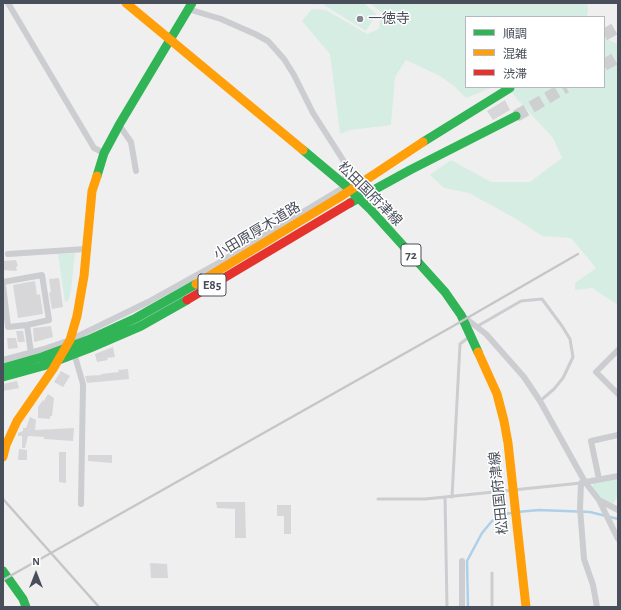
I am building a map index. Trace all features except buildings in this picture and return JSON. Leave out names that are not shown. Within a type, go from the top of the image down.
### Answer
[{"type":"main road","name":"松田国府津線","points":[[126,3],[346,186],[445,292],[461,315],[497,394],[508,443],[526,607]]},
{"type":"main road","points":[[3,457],[6,445],[17,421],[53,369],[70,340],[81,295],[92,191],[104,153],[190,6]]},
{"type":"main road","name":"小田原厚木道路","points":[[3,368],[42,357],[88,340],[136,318],[188,289],[340,197],[401,156],[510,88]]},
{"type":"main road","name":"小田原厚木道路","points":[[3,377],[43,366],[141,326],[191,298],[346,205],[410,170],[516,116]]},
{"type":"main road","points":[[3,571],[23,599],[26,607]]},
{"type":"street","points":[[8,3],[94,148],[104,153]]},
{"type":"street","points":[[3,360],[31,353],[70,340],[148,302],[183,283],[346,186],[345,163],[313,113],[284,58],[268,41],[256,34],[190,6]]},
{"type":"street","points":[[119,125],[131,142],[136,171]]},
{"type":"street","points":[[8,254],[86,250]]},
{"type":"street","points":[[3,282],[42,275],[49,320],[28,325],[8,326],[3,286]]},
{"type":"street","points":[[461,315],[486,334],[524,377],[540,401],[583,482],[599,500],[618,538]]},
{"type":"street","points":[[28,325],[31,353]]},
{"type":"street","points":[[70,340],[83,384],[81,504]]},
{"type":"street","points":[[618,350],[596,372],[618,394]]},
{"type":"street","points":[[599,479],[591,441],[618,435]]},
{"type":"street","points":[[583,482],[618,476]]},
{"type":"street","points":[[583,482],[580,508],[584,559],[594,586],[597,607]]},
{"type":"street","points":[[599,500],[618,510]]},
{"type":"street","points":[[462,561],[462,607]]},
{"type":"lane","points":[[476,327],[521,301],[542,299],[570,340],[573,357],[563,378],[554,389],[540,401]]},
{"type":"lane","points":[[452,497],[460,344],[471,336]]},
{"type":"lane","points":[[378,499],[425,499],[452,497],[583,482]]},
{"type":"lane","points":[[445,497],[447,607]]},
{"type":"lane","points":[[492,573],[492,607]]},
{"type":"green space","name":"一徳寺","points":[[314,3],[364,3],[376,14],[366,31],[322,4],[313,5]]},
{"type":"green space","points":[[370,3],[587,3],[588,8],[587,16],[465,16],[465,88],[491,88],[466,98],[454,86],[440,76],[406,60],[395,77],[391,125],[350,130],[340,134],[330,54],[302,21],[312,9],[326,10],[367,34],[379,29],[381,12]]},
{"type":"green space","points":[[605,38],[618,44],[618,305],[592,288],[575,290],[575,283],[596,268],[571,238],[542,236],[518,220],[469,193],[444,188],[430,175],[451,160],[491,182],[530,182],[562,158],[553,138],[509,88],[605,88]]},
{"type":"green space","points":[[75,253],[71,291],[68,301],[65,302],[58,254]]},
{"type":"green space","points":[[618,477],[618,495],[613,504],[599,496],[592,488],[594,481]]},
{"type":"waterway","points":[[517,512],[539,510],[590,512],[618,519]]},
{"type":"waterway","points":[[468,607],[467,561],[482,533],[492,521],[503,514],[512,513]]},
{"type":"tunnel","points":[[605,34],[618,27]]},
{"type":"tunnel","points":[[605,64],[618,57]]},
{"type":"tunnel","points":[[516,116],[564,88]]},
{"type":"railway","points":[[3,580],[578,254]]},
{"type":"railway","points":[[3,499],[99,607]]},
{"type":"traffic: fast","points":[[97,176],[104,153],[119,125],[192,3]]},
{"type":"traffic: fast","points":[[423,142],[510,88]]},
{"type":"traffic: fast","points":[[350,203],[410,170],[516,116]]},
{"type":"traffic: fast","points":[[303,150],[346,186],[370,209],[445,292],[461,315],[478,352]]},
{"type":"traffic: fast","points":[[3,368],[42,357],[88,340],[136,318],[196,284]]},
{"type":"traffic: fast","points":[[3,377],[43,366],[90,348],[141,326],[187,300]]},
{"type":"traffic: fast","points":[[3,571],[23,599],[26,607]]},
{"type":"traffic: slow","points":[[126,3],[303,150]]},
{"type":"traffic: slow","points":[[196,284],[340,197],[423,142]]},
{"type":"traffic: slow","points":[[3,457],[6,445],[17,421],[53,369],[70,340],[77,316],[84,276],[92,191],[97,176]]},
{"type":"traffic: slow","points":[[478,352],[497,394],[504,421],[508,443],[526,607]]},
{"type":"traffic: jam","points":[[187,300],[350,203]]},
{"type":"place","name":"一徳寺","points":[[360,19]]}]
